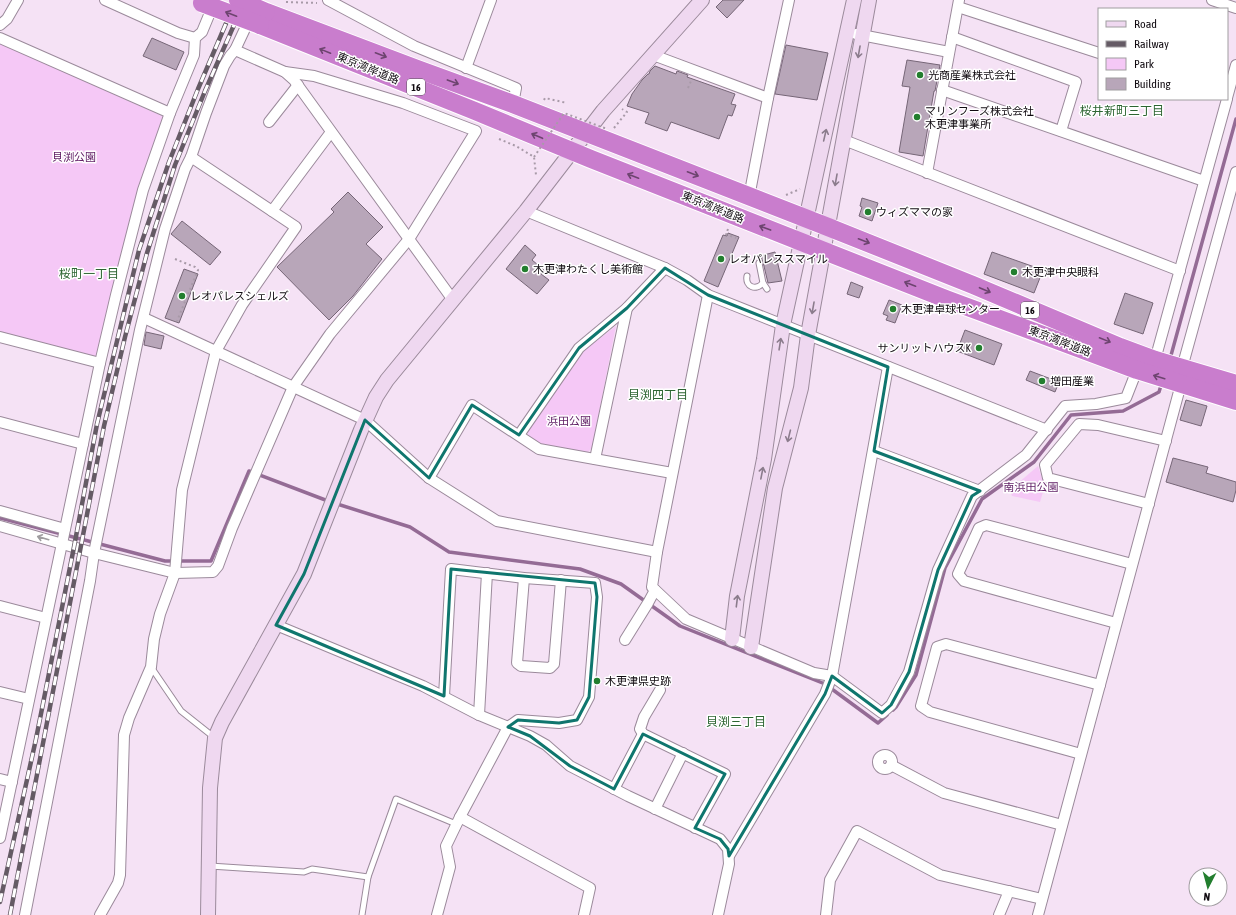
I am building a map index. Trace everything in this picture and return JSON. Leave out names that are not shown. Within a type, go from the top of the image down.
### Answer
[{"type":"highway","name":"東京湾岸道路","points":[[238,0],[475,110],[726,213],[802,241],[939,296],[1137,370],[1236,384]]},
{"type":"highway","name":"東京湾岸道路","points":[[204,1],[262,12],[514,104],[959,279],[1066,325],[1155,360],[1182,376],[1236,401]]},
{"type":"street","points":[[0,25],[7,19],[18,0]]},
{"type":"street","points":[[105,0],[178,34],[195,38]]},
{"type":"street","points":[[466,68],[491,0]]},
{"type":"street","points":[[208,915],[210,788],[215,738],[222,722],[304,574],[365,420],[376,397],[387,380],[526,211],[603,112],[702,0]]},
{"type":"street","points":[[750,196],[768,98],[789,0]]},
{"type":"street","points":[[732,639],[737,596],[764,459],[783,325],[854,0]]},
{"type":"street","points":[[751,647],[775,488],[801,388],[808,335],[869,0]]},
{"type":"street","points":[[1212,0],[1236,8]]},
{"type":"street","points":[[0,838],[100,363],[116,295],[143,190],[170,113],[194,55],[195,38],[202,32],[204,1]]},
{"type":"street","points":[[331,2],[414,46],[516,88],[514,104]]},
{"type":"street","points":[[927,173],[958,3],[1098,53]]},
{"type":"street","points":[[25,915],[90,582],[94,553],[140,330],[165,229],[185,169],[191,157],[224,66],[262,12]]},
{"type":"street","points":[[848,32],[949,52]]},
{"type":"street","points":[[952,37],[1076,82],[1061,131]]},
{"type":"street","points":[[0,38],[170,113]]},
{"type":"street","points":[[0,526],[94,553],[175,573],[213,572],[218,566],[232,528],[293,387],[330,334],[408,239],[476,131],[403,103],[314,76],[285,72],[235,50]]},
{"type":"street","points":[[653,55],[768,98]]},
{"type":"street","points":[[1228,93],[1236,65]]},
{"type":"street","points":[[285,72],[298,85],[453,300]]},
{"type":"street","points":[[269,122],[298,85]]},
{"type":"street","points":[[942,90],[1204,181]]},
{"type":"street","points":[[1155,360],[1226,100]]},
{"type":"street","points":[[272,211],[331,132]]},
{"type":"street","points":[[844,140],[1180,271]]},
{"type":"street","points":[[100,915],[118,882],[120,875],[124,734],[129,718],[151,667],[154,639],[160,614],[175,573],[182,490],[216,351],[242,305],[296,227],[191,157]]},
{"type":"street","points":[[1038,915],[1166,441],[1236,172]]},
{"type":"street","points":[[526,211],[665,268],[687,280],[708,295],[1046,430]]},
{"type":"street","points":[[519,435],[579,348],[627,308],[665,268]]},
{"type":"street","points":[[708,295],[672,473],[652,587],[686,619],[814,673],[832,676],[882,713],[892,705],[910,672],[938,570],[972,496],[1026,455],[1065,406],[1096,404],[1126,398],[1137,370]]},
{"type":"street","points":[[595,459],[627,308]]},
{"type":"street","points":[[144,318],[365,420],[429,478],[497,521],[657,552]]},
{"type":"street","points":[[0,337],[100,363]]},
{"type":"street","points":[[728,856],[825,694],[832,676],[874,451],[888,366]]},
{"type":"street","points":[[429,478],[472,405],[540,449],[672,473]]},
{"type":"street","points":[[0,422],[83,444]]},
{"type":"street","points":[[1149,504],[1048,478],[1045,465],[1079,424],[1098,425],[1166,441]]},
{"type":"street","points":[[874,451],[980,491]]},
{"type":"street","points":[[0,511],[65,529]]},
{"type":"street","points":[[1116,623],[964,581],[958,574],[979,528],[986,525],[1132,564]]},
{"type":"street","points":[[437,915],[450,866],[446,846],[508,727],[518,720],[559,723],[577,720],[589,697],[597,597],[595,583],[524,578],[450,568],[444,696]]},
{"type":"street","points":[[479,714],[487,573]]},
{"type":"street","points":[[524,578],[517,663],[521,666],[550,668],[554,664],[561,580]]},
{"type":"street","points":[[625,640],[655,590]]},
{"type":"street","points":[[0,606],[46,618]]},
{"type":"street","points":[[276,625],[423,686],[479,714],[530,736],[546,745],[570,766],[614,789],[720,839],[728,849],[729,864],[718,915]]},
{"type":"street","points":[[1081,754],[930,712],[921,706],[937,647],[946,644],[1100,685]]},
{"type":"street","points":[[660,690],[644,717],[640,729],[643,734],[725,774],[695,828]]},
{"type":"street","points":[[0,692],[29,699]]},
{"type":"street","points":[[614,789],[643,734]]},
{"type":"street","points":[[655,808],[683,753]]},
{"type":"street","points":[[890,765],[944,793],[1062,825]]},
{"type":"street","points":[[0,779],[12,782]]},
{"type":"street","points":[[458,821],[590,888],[584,915]]},
{"type":"street","points":[[826,915],[830,880],[857,831],[940,875],[1042,899]]},
{"type":"street","points":[[1000,915],[1009,891]]},
{"type":"lane","points":[[759,263],[763,283],[767,289]]},
{"type":"lane","points":[[747,276],[746,281],[751,287],[760,287],[763,283]]},
{"type":"lane","points":[[151,667],[181,711],[215,738]]},
{"type":"lane","points":[[362,915],[368,877],[396,799],[458,821]]},
{"type":"lane","points":[[209,866],[304,872],[312,869],[368,877]]},
{"type":"path","points":[[284,2],[331,2]]},
{"type":"path","points":[[688,88],[692,78]]},
{"type":"path","points":[[613,129],[627,112],[622,108],[618,113]]},
{"type":"path","points":[[536,175],[534,157],[564,112],[607,129],[611,124]]},
{"type":"path","points":[[499,138],[534,157]]},
{"type":"path","points":[[728,230],[726,234],[737,238],[738,234]]},
{"type":"path","points":[[175,259],[195,267],[198,270],[176,323]]},
{"type":"highlighted area","points":[[665,268],[708,295],[888,367],[874,451],[980,491],[972,496],[938,570],[909,672],[891,705],[882,713],[832,676],[825,694],[729,856],[728,849],[720,839],[695,828],[725,774],[643,734],[614,789],[570,766],[530,736],[508,727],[518,720],[559,723],[577,720],[589,697],[597,597],[595,583],[451,569],[444,696],[276,625],[304,574],[365,420],[429,478],[472,405],[519,435],[579,348],[627,308]]},
{"type":"green space","name":"貝渕公園","points":[[0,43],[164,117],[98,359],[0,332]]},
{"type":"green space","name":"浜田公園","points":[[616,326],[592,448],[588,452],[542,445],[528,436],[528,430],[585,350]]},
{"type":"green space","name":"南浜田公園","points":[[1038,466],[1042,478],[1046,482],[1040,502],[1012,496],[1010,490]]},
{"type":"building","points":[[723,0],[744,0],[727,18],[716,7]]},
{"type":"building","points":[[152,38],[184,52],[176,70],[143,56]]},
{"type":"building","points":[[786,45],[828,53],[817,100],[775,94]]},
{"type":"building","points":[[907,60],[940,65],[923,156],[899,152],[910,87],[902,86]]},
{"type":"building","points":[[655,66],[676,74],[677,71],[688,75],[687,77],[735,94],[731,104],[736,105],[732,116],[728,115],[719,139],[671,122],[667,131],[645,123],[649,113],[627,106],[632,94]]},
{"type":"building","points":[[348,192],[383,227],[366,244],[382,259],[353,296],[329,320],[277,267],[334,212],[331,209]]},
{"type":"building","name":"ウィズママの家","points":[[862,198],[878,203],[872,221],[859,216],[862,207],[860,206]]},
{"type":"building","points":[[182,221],[221,252],[210,265],[171,234]]},
{"type":"building","name":"レオパレススマイル","points":[[728,233],[739,237],[718,287],[704,281],[723,235],[727,236]]},
{"type":"building","name":"木更津わたくし美術館","points":[[525,245],[536,255],[532,260],[544,270],[541,274],[549,280],[537,294],[506,269]]},
{"type":"building","points":[[775,252],[782,281],[768,283],[760,256]]},
{"type":"building","name":"木更津中央眼科","points":[[992,252],[1043,270],[1034,293],[984,274]]},
{"type":"building","name":"レオパレスシェルズ","points":[[184,269],[198,274],[179,323],[165,318]]},
{"type":"building","points":[[851,282],[863,287],[859,298],[847,294]]},
{"type":"building","points":[[1125,293],[1153,303],[1143,334],[1114,324]]},
{"type":"building","name":"木更津卓球センター","points":[[889,300],[902,305],[895,323],[886,320],[888,316],[883,314]]},
{"type":"building","name":"サンリットハウスK","points":[[965,330],[1002,344],[994,365],[957,351]]},
{"type":"building","points":[[146,332],[164,336],[161,349],[144,345]]},
{"type":"building","name":"増田産業","points":[[1030,371],[1059,382],[1055,392],[1026,380]]},
{"type":"building","points":[[1186,400],[1207,406],[1201,426],[1180,420]]},
{"type":"building","points":[[1173,458],[1208,467],[1206,473],[1236,482],[1233,502],[1166,482]]},
{"type":"waterway","points":[[1170,359],[1236,119]]},
{"type":"waterway","points":[[893,710],[916,675],[945,568],[982,499],[1034,462],[1071,415],[1123,411],[1159,392],[1162,382]]},
{"type":"waterway","points":[[0,518],[165,561],[211,561],[249,471],[328,501]]},
{"type":"waterway","points":[[334,503],[410,527],[449,552],[580,569],[621,584],[680,626],[825,684],[878,723],[887,715]]},
{"type":"railway","points":[[0,902],[36,739],[97,424],[139,250],[169,162],[236,0]]},
{"type":"railway","points":[[10,915],[104,426],[125,337],[147,253],[175,165],[205,91],[245,0]]},
{"type":"place","name":"光商産業株式会社","points":[[920,75]]},
{"type":"place","name":"マリンフーズ株式会社 木更津事業所","points":[[917,117]]},
{"type":"place","name":"ウィズママの家","points":[[868,212]]},
{"type":"place","name":"レオパレススマイル","points":[[721,259]]},
{"type":"place","name":"木更津わたくし美術館","points":[[525,269]]},
{"type":"place","name":"木更津中央眼科","points":[[1014,272]]},
{"type":"place","name":"レオパレスシェルズ","points":[[182,296]]},
{"type":"place","name":"木更津卓球センター","points":[[893,309]]},
{"type":"place","name":"サンリットハウスK","points":[[979,348]]},
{"type":"place","name":"増田産業","points":[[1042,381]]},
{"type":"place","name":"木更津県史跡","points":[[597,681]]},
{"type":"district","name":"桜井新町三丁目","points":[[1122,111]]},
{"type":"district","name":"桜町一丁目","points":[[89,274]]},
{"type":"district","name":"貝渕四丁目","points":[[658,395]]},
{"type":"district","name":"貝渕三丁目","points":[[736,722]]}]
